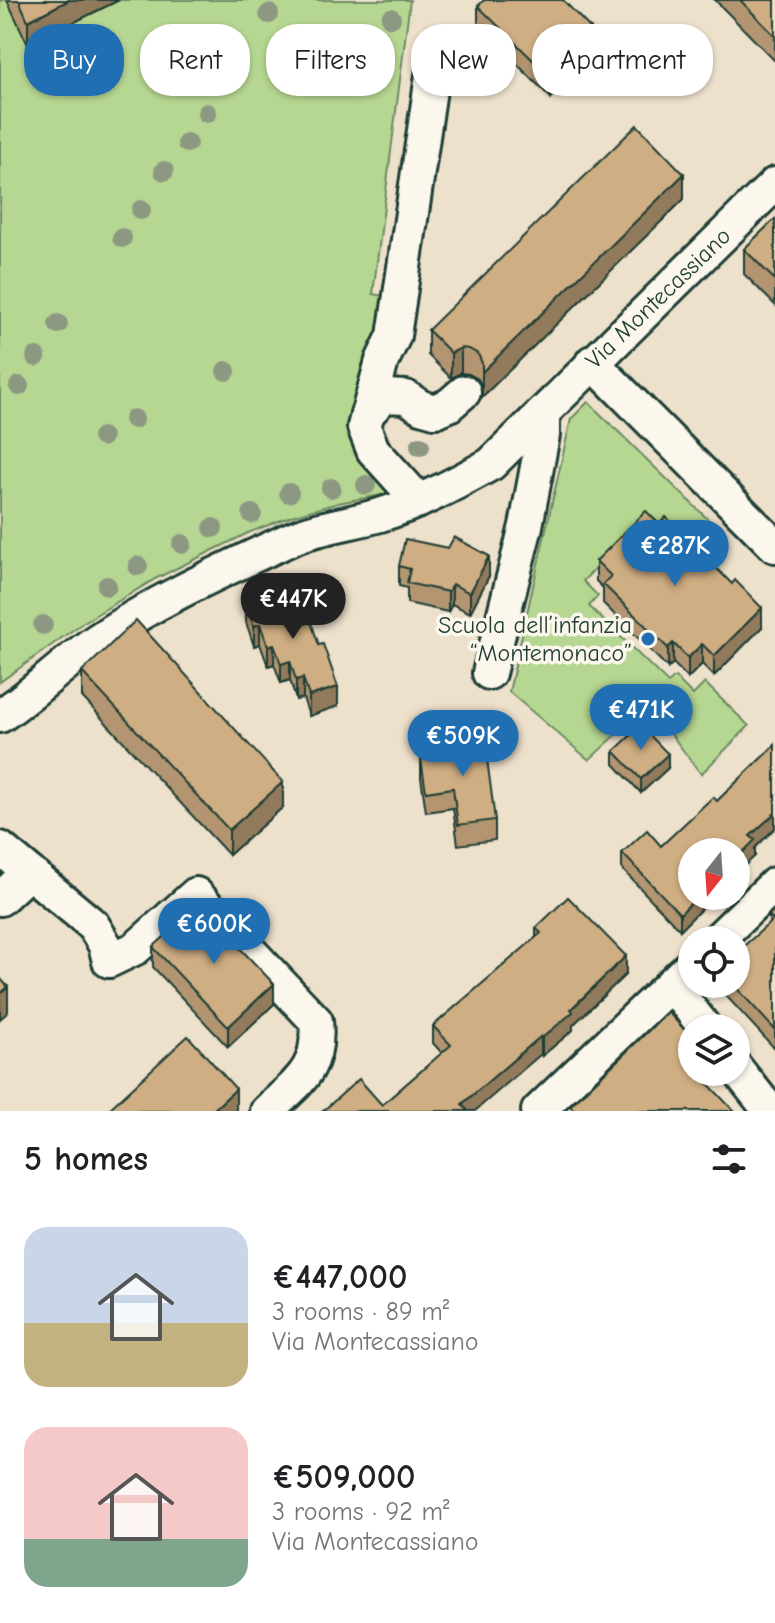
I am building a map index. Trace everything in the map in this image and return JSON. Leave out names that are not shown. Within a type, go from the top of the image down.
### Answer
[{"type":"street","points":[[419,501],[373,450],[364,427],[382,361],[394,336],[429,96]]},
{"type":"street","name":"Via Montecassiano","points":[[0,716],[30,696],[95,642],[173,597],[311,530],[376,516],[419,501],[491,464],[775,184]]},
{"type":"street","points":[[592,362],[775,546]]},
{"type":"street","points":[[367,414],[384,396],[406,397],[421,407],[435,411],[449,405],[464,392]]},
{"type":"street","points":[[489,673],[526,526],[543,435],[543,413]]},
{"type":"street","points":[[0,848],[93,925],[105,945],[109,961],[136,948],[196,894],[316,1021],[318,1040],[313,1062],[304,1078],[267,1111]]},
{"type":"street","points":[[0,899],[29,872]]},
{"type":"street","points":[[732,926],[775,884]]},
{"type":"street","points":[[538,1111],[678,977]]},
{"type":"street","points":[[750,1086],[770,1111]]},
{"type":"green space","points":[[0,0],[410,0],[373,294],[394,298],[359,408],[402,491],[338,503],[291,516],[248,533],[155,579],[84,622],[0,682]]},
{"type":"green space","name":"Scuola dell’infanzia “Montemonaco”","points":[[588,402],[723,534],[703,554],[673,525],[662,536],[644,519],[583,581],[598,596],[589,606],[668,683],[675,677],[693,695],[705,683],[749,726],[701,774],[649,705],[589,760],[509,692],[571,419]]},
{"type":"building","points":[[19,0],[69,0],[28,21]]},
{"type":"building","points":[[484,0],[563,0],[586,24],[532,24],[532,59],[516,43],[516,24],[496,24],[478,6]]},
{"type":"building","points":[[740,0],[775,0],[775,36]]},
{"type":"building","points":[[637,125],[684,174],[482,372],[478,354],[461,348],[451,353],[428,330]]},
{"type":"building","points":[[775,219],[775,280],[744,249]]},
{"type":"building","points":[[646,511],[659,524],[666,517],[732,584],[735,580],[762,608],[714,656],[702,644],[688,658],[673,643],[668,648],[603,584],[611,576],[596,561]]},
{"type":"building","points":[[454,537],[489,556],[470,593],[452,584],[448,592],[407,583],[410,569],[399,566],[405,539],[448,548]]},
{"type":"building","points":[[283,590],[289,606],[297,603],[304,624],[311,622],[319,645],[323,644],[338,687],[309,696],[303,678],[296,680],[290,661],[281,664],[274,644],[268,646],[260,624],[254,626],[246,602]]},
{"type":"building","points":[[136,620],[283,782],[229,830],[82,672]]},
{"type":"building","points":[[641,726],[668,754],[641,779],[614,751]]},
{"type":"building","points":[[484,736],[495,820],[458,825],[453,788],[426,792],[421,759],[443,756],[441,742]]},
{"type":"building","points":[[775,745],[775,813],[750,836],[755,840],[750,845],[750,838],[678,838],[678,910],[684,910],[680,914],[622,853],[647,830],[661,846],[713,797],[717,801]]},
{"type":"building","points":[[568,897],[626,956],[571,1009],[573,1012],[462,1104],[468,1111],[323,1111],[359,1079],[382,1105],[451,1045],[433,1026],[541,933],[536,928]]},
{"type":"building","points":[[199,905],[274,984],[228,1027],[153,947]]},
{"type":"building","points":[[775,909],[775,1030],[746,998],[750,998],[750,941],[773,920],[769,915]]},
{"type":"building","points":[[0,978],[8,987],[0,994]]},
{"type":"building","points":[[668,1012],[678,1023],[678,1086],[710,1086],[734,1111],[575,1111],[570,1106]]},
{"type":"building","points":[[188,1036],[236,1089],[212,1111],[107,1111]]},
{"type":"place","name":"Scuola dell’infanzia “Montemonaco”","points":[[648,639]]}]
